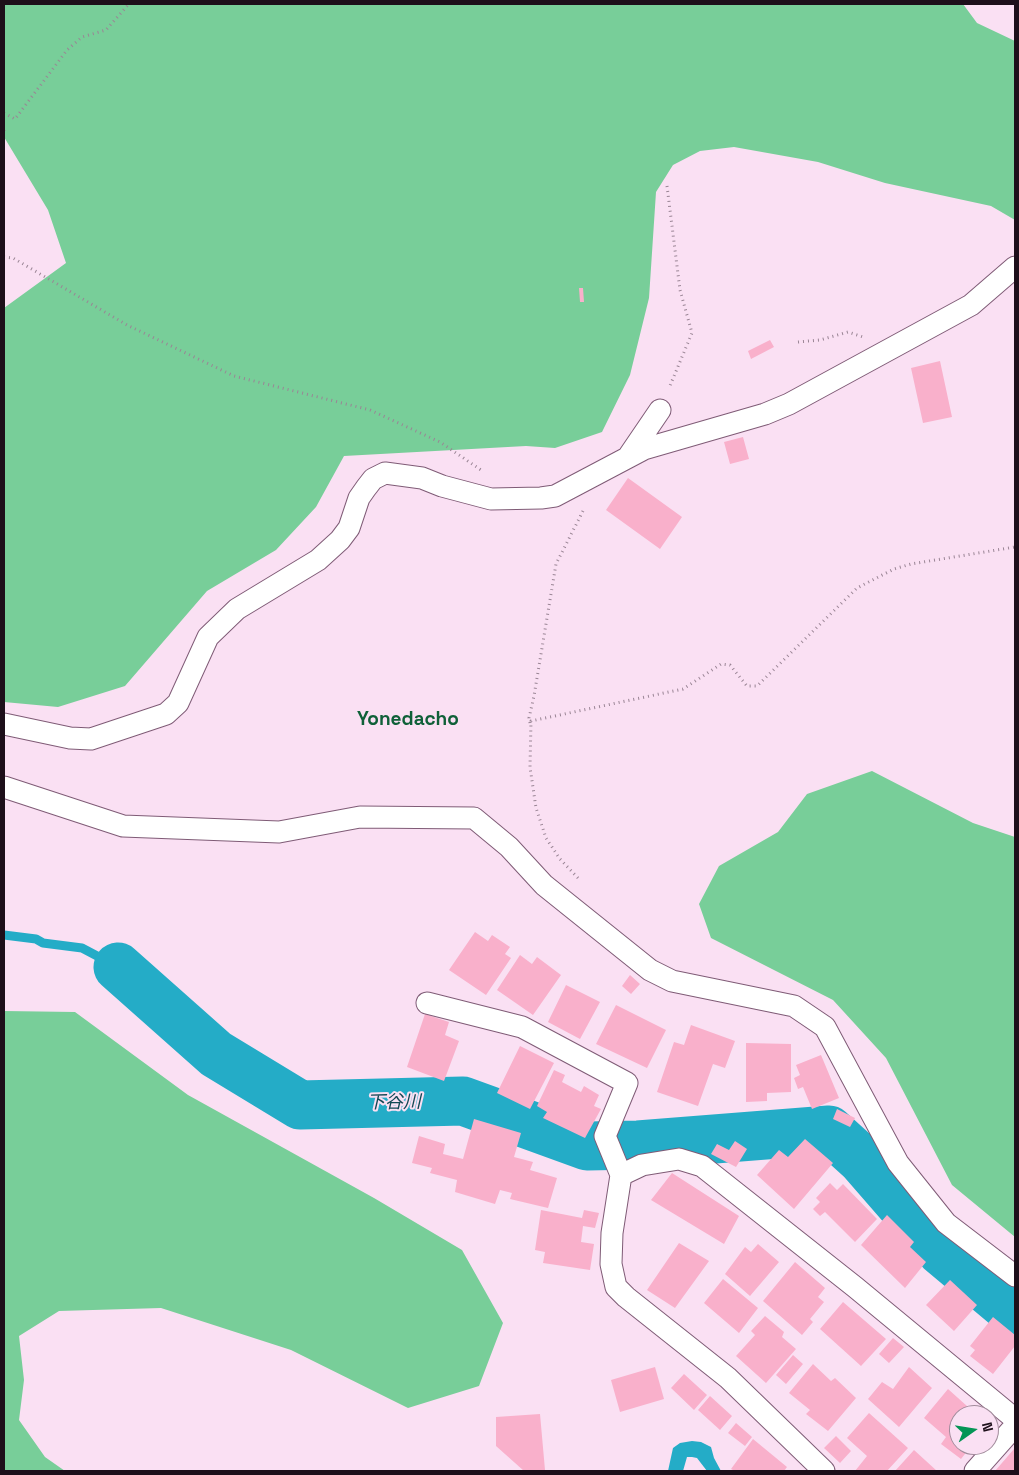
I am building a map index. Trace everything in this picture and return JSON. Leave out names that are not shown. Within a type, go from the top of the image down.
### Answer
[{"type":"street","points":[[4,724],[70,738],[91,739],[166,714],[178,703],[208,637],[237,609],[318,560],[340,540],[349,528],[359,498],[373,479],[385,473],[422,478],[442,486],[491,499],[555,496],[644,449],[765,414],[877,357],[971,305],[1015,268]]},
{"type":"street","points":[[628,457],[636,442],[660,410]]},
{"type":"street","points":[[4,787],[123,826],[279,832],[360,817],[474,818],[509,847],[544,885],[650,970],[672,981],[794,1006],[825,1027],[898,1163],[946,1222],[1015,1276]]},
{"type":"street","points":[[427,1003],[522,1027],[627,1083],[605,1136],[621,1176],[612,1233],[611,1264],[616,1287],[728,1378],[824,1471]]},
{"type":"street","points":[[621,1176],[642,1165],[679,1159],[702,1166],[855,1287],[1015,1419]]},
{"type":"street","points":[[975,1471],[1015,1426]]},
{"type":"path","points":[[4,113],[15,119],[67,50],[82,37],[106,30],[129,4]]},
{"type":"path","points":[[4,130],[4,135]]},
{"type":"path","points":[[660,410],[692,333],[680,290],[667,186]]},
{"type":"path","points":[[4,257],[14,258],[128,325],[234,376],[370,410],[440,442],[490,476]]},
{"type":"path","points":[[798,342],[820,340],[848,332],[858,334],[869,342],[877,357]]},
{"type":"path","points":[[579,879],[560,859],[546,838],[536,808],[530,767],[530,726],[528,718],[534,696],[556,564],[586,504],[587,480]]},
{"type":"path","points":[[530,726],[531,721],[536,719],[683,688],[721,664],[730,665],[747,686],[757,686],[857,588],[894,569],[911,564],[1015,547]]},
{"type":"green space","points":[[4,4],[963,4],[977,23],[1015,41],[1015,220],[991,206],[885,183],[818,162],[734,147],[700,151],[673,165],[656,192],[649,298],[630,375],[602,432],[555,448],[526,446],[344,456],[316,507],[276,550],[207,591],[125,686],[58,707],[4,702],[4,308],[66,263],[48,210],[4,137]]},
{"type":"green space","points":[[872,771],[973,823],[1015,837],[1015,1237],[952,1185],[886,1058],[833,1000],[711,938],[699,904],[719,866],[778,832],[807,794]]},
{"type":"green space","points":[[4,1011],[75,1012],[188,1095],[374,1198],[462,1250],[503,1323],[479,1386],[408,1408],[291,1350],[161,1308],[59,1311],[19,1336],[24,1380],[19,1420],[45,1457],[65,1471],[4,1471]]},
{"type":"water","points":[[701,1442],[711,1447],[721,1471],[707,1471],[697,1458],[687,1457],[683,1471],[668,1471],[673,1448],[680,1443]]},
{"type":"building","points":[[579,288],[583,288],[584,302],[580,302]]},
{"type":"building","points":[[770,340],[774,347],[751,359],[748,351]]},
{"type":"building","points":[[940,361],[952,417],[923,423],[911,368]]},
{"type":"building","points":[[743,437],[749,459],[730,464],[724,442]]},
{"type":"building","points":[[628,478],[682,517],[660,549],[606,510]]},
{"type":"building","points":[[475,932],[488,941],[492,935],[510,947],[505,954],[511,958],[486,995],[449,970]]},
{"type":"building","points":[[520,955],[532,964],[537,957],[561,975],[533,1015],[497,990]]},
{"type":"building","points":[[630,975],[640,984],[631,994],[622,986]]},
{"type":"building","points":[[566,985],[600,1002],[580,1039],[548,1022]]},
{"type":"building","points":[[616,1005],[666,1030],[647,1068],[596,1044]]},
{"type":"building","points":[[425,1014],[449,1022],[445,1035],[459,1041],[444,1081],[407,1067]]},
{"type":"building","points":[[691,1025],[735,1041],[725,1068],[713,1064],[698,1106],[657,1092],[674,1042],[684,1045]]},
{"type":"building","points":[[746,1043],[791,1044],[791,1092],[767,1093],[767,1101],[746,1102]]},
{"type":"building","points":[[520,1046],[554,1063],[530,1109],[497,1093]]},
{"type":"building","points":[[821,1055],[839,1098],[812,1109],[803,1087],[798,1089],[794,1078],[800,1075],[796,1065]]},
{"type":"building","points":[[554,1070],[565,1075],[562,1082],[581,1092],[584,1086],[599,1095],[594,1106],[601,1109],[585,1138],[543,1118],[547,1112],[537,1106]]},
{"type":"building","points":[[837,1109],[855,1118],[850,1127],[833,1119]]},
{"type":"building","points":[[474,1119],[521,1133],[514,1157],[533,1162],[530,1170],[557,1178],[548,1208],[510,1199],[512,1193],[500,1190],[495,1204],[455,1192],[457,1180],[430,1173],[432,1168],[412,1163],[419,1136],[445,1144],[443,1154],[463,1159]]},
{"type":"building","points":[[805,1139],[833,1163],[794,1209],[757,1175],[779,1150],[788,1157]]},
{"type":"building","points":[[735,1141],[747,1149],[736,1167],[711,1154],[717,1144],[729,1150]]},
{"type":"building","points":[[672,1173],[739,1216],[724,1244],[651,1200]]},
{"type":"building","points":[[830,1183],[837,1190],[843,1184],[877,1219],[855,1242],[825,1212],[820,1216],[813,1209],[820,1202],[816,1198]]},
{"type":"building","points":[[541,1210],[582,1218],[584,1210],[599,1213],[595,1228],[583,1226],[581,1242],[594,1244],[590,1270],[543,1263],[545,1252],[535,1250]]},
{"type":"building","points":[[887,1215],[914,1242],[910,1247],[926,1262],[905,1288],[861,1245]]},
{"type":"building","points":[[679,1243],[709,1261],[675,1308],[647,1290]]},
{"type":"building","points":[[758,1244],[779,1262],[750,1296],[725,1274],[745,1247],[751,1252]]},
{"type":"building","points":[[795,1262],[825,1288],[818,1297],[824,1302],[810,1319],[813,1322],[802,1335],[763,1301]]},
{"type":"building","points":[[723,1279],[758,1308],[739,1333],[704,1303]]},
{"type":"building","points":[[950,1280],[977,1305],[954,1331],[926,1305]]},
{"type":"building","points":[[843,1302],[886,1339],[861,1366],[820,1329]]},
{"type":"building","points":[[765,1316],[784,1332],[782,1337],[796,1349],[766,1383],[736,1356],[755,1335],[751,1331]]},
{"type":"building","points":[[993,1317],[1015,1335],[1015,1346],[993,1374],[970,1356],[975,1350],[970,1346]]},
{"type":"building","points":[[893,1338],[904,1347],[889,1363],[879,1354]]},
{"type":"building","points":[[793,1355],[803,1364],[786,1384],[776,1375]]},
{"type":"building","points":[[813,1364],[831,1381],[835,1378],[856,1398],[828,1431],[806,1414],[810,1410],[789,1393]]},
{"type":"building","points":[[655,1367],[664,1399],[620,1412],[611,1380]]},
{"type":"building","points":[[909,1367],[932,1388],[899,1427],[868,1399],[882,1382],[893,1389]]},
{"type":"building","points":[[684,1374],[707,1395],[694,1410],[671,1388]]},
{"type":"building","points":[[948,1389],[966,1405],[949,1405],[949,1450],[941,1444],[946,1437],[924,1418]]},
{"type":"building","points":[[710,1396],[732,1416],[720,1430],[698,1410]]},
{"type":"building","points":[[869,1413],[908,1448],[887,1471],[855,1471],[867,1456],[847,1438]]},
{"type":"building","points":[[540,1414],[545,1470],[524,1471],[496,1446],[496,1417]]},
{"type":"building","points":[[736,1423],[752,1437],[745,1446],[728,1433]]},
{"type":"building","points":[[836,1436],[851,1451],[840,1463],[824,1448]]},
{"type":"building","points":[[753,1439],[787,1467],[784,1471],[735,1471],[731,1469]]},
{"type":"building","points":[[1014,1449],[1015,1471],[995,1471]]},
{"type":"building","points":[[914,1450],[937,1471],[895,1471]]},
{"type":"building","points":[[956,1455],[964,1455],[961,1459]]},
{"type":"waterway","name":"下谷川","points":[[4,935],[82,948],[118,967]]},
{"type":"waterway","name":"下谷川","points":[[118,967],[216,1054],[300,1105],[463,1101],[587,1146],[638,1145],[829,1130],[861,1159],[941,1251],[1015,1313]]},
{"type":"district","name":"Yonedacho","points":[[408,720]]}]
